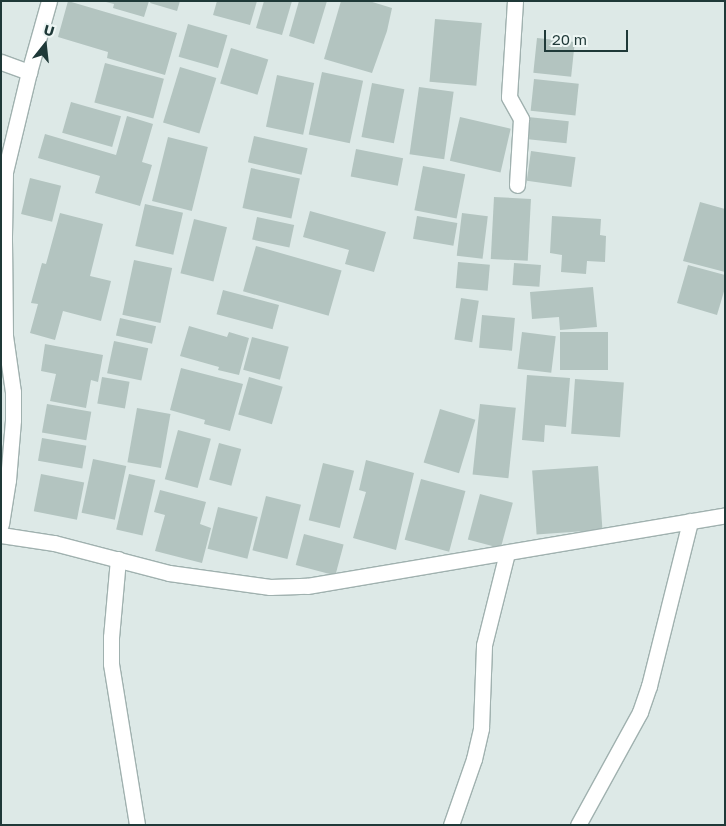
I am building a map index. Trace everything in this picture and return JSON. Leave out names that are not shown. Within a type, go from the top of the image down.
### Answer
[{"type":"street","points":[[1,524],[8,480],[13,420],[13,392],[3,336],[2,203],[5,172],[29,72],[49,1]]},
{"type":"street","points":[[515,1],[509,97],[521,119],[517,185]]},
{"type":"street","points":[[1,62],[29,72]]},
{"type":"street","points":[[1,535],[54,543],[169,573],[270,588],[346,581],[725,515]]},
{"type":"street","points":[[578,825],[640,712],[649,686],[690,521]]},
{"type":"street","points":[[451,825],[466,785],[478,744],[481,728],[484,646],[507,553]]},
{"type":"street","points":[[118,559],[111,637],[111,664],[137,825]]},
{"type":"building","points":[[68,1],[177,33],[165,75],[107,58],[108,52],[58,37]]},
{"type":"building","points":[[149,1],[144,17],[113,8],[114,4],[106,2]]},
{"type":"building","points":[[151,1],[180,1],[177,11],[150,3]]},
{"type":"building","points":[[217,1],[257,1],[250,25],[213,15]]},
{"type":"building","points":[[264,1],[292,1],[282,35],[256,28]]},
{"type":"building","points":[[299,1],[327,1],[314,44],[289,36]]},
{"type":"building","points":[[341,1],[369,1],[392,8],[387,31],[372,73],[324,59]]},
{"type":"building","points":[[435,19],[482,23],[476,86],[430,82]]},
{"type":"building","points":[[188,24],[227,35],[218,68],[179,57]]},
{"type":"building","points":[[537,38],[575,42],[571,77],[533,73]]},
{"type":"building","points":[[231,48],[268,59],[257,95],[220,83]]},
{"type":"building","points":[[105,63],[164,79],[153,118],[94,103]]},
{"type":"building","points":[[180,67],[216,78],[199,134],[163,122]]},
{"type":"building","points":[[322,72],[363,81],[350,143],[309,135]]},
{"type":"building","points":[[277,75],[314,83],[303,135],[266,127]]},
{"type":"building","points":[[534,79],[579,84],[575,116],[531,111]]},
{"type":"building","points":[[372,83],[404,89],[394,143],[362,137]]},
{"type":"building","points":[[419,87],[454,92],[444,159],[410,154]]},
{"type":"building","points":[[71,102],[121,116],[112,147],[62,133]]},
{"type":"building","points":[[127,116],[153,124],[142,162],[152,165],[140,206],[95,193],[100,176],[38,158],[45,134],[116,155]]},
{"type":"building","points":[[460,117],[511,129],[501,173],[450,161]]},
{"type":"building","points":[[528,117],[569,121],[566,143],[526,139]]},
{"type":"building","points":[[254,136],[308,148],[302,175],[248,162]]},
{"type":"building","points":[[168,137],[208,147],[192,211],[152,201]]},
{"type":"building","points":[[356,149],[403,158],[398,186],[351,176]]},
{"type":"building","points":[[531,151],[576,157],[571,187],[527,181]]},
{"type":"building","points":[[423,166],[465,174],[457,218],[414,210]]},
{"type":"building","points":[[251,168],[300,178],[291,218],[242,208]]},
{"type":"building","points":[[30,178],[61,186],[52,222],[21,214]]},
{"type":"building","points":[[494,197],[531,199],[528,261],[491,259]]},
{"type":"building","points":[[700,202],[725,209],[725,272],[683,261]]},
{"type":"building","points":[[145,204],[183,213],[173,255],[135,246]]},
{"type":"building","points":[[310,211],[386,232],[374,272],[345,264],[349,250],[303,237]]},
{"type":"building","points":[[60,213],[103,224],[90,276],[111,281],[101,321],[63,311],[55,340],[30,333],[38,304],[31,303],[42,263],[46,264]]},
{"type":"building","points":[[462,213],[488,216],[483,259],[457,256]]},
{"type":"building","points":[[417,216],[457,223],[453,246],[413,239]]},
{"type":"building","points":[[552,216],[601,219],[600,235],[606,236],[605,262],[587,261],[586,274],[561,272],[562,255],[550,253]]},
{"type":"building","points":[[257,217],[294,225],[289,247],[252,239]]},
{"type":"building","points":[[194,219],[227,227],[213,282],[180,273]]},
{"type":"building","points":[[256,246],[342,271],[329,316],[243,291]]},
{"type":"building","points":[[134,260],[172,268],[161,323],[122,315]]},
{"type":"building","points":[[458,262],[490,265],[488,291],[456,288]]},
{"type":"building","points":[[514,263],[541,265],[539,287],[512,285]]},
{"type":"building","points":[[688,265],[725,275],[725,288],[717,315],[677,303]]},
{"type":"building","points":[[593,287],[597,327],[560,330],[559,317],[532,319],[530,292]]},
{"type":"building","points":[[223,290],[279,305],[273,329],[217,314]]},
{"type":"building","points":[[461,298],[479,301],[472,342],[454,339]]},
{"type":"building","points":[[482,315],[515,318],[512,351],[479,348]]},
{"type":"building","points":[[120,318],[156,326],[152,344],[116,336]]},
{"type":"building","points":[[189,326],[227,337],[229,332],[249,338],[239,375],[218,370],[219,367],[180,356]]},
{"type":"building","points":[[522,332],[556,336],[551,373],[517,369]]},
{"type":"building","points":[[560,332],[608,332],[608,370],[560,370]]},
{"type":"building","points":[[252,337],[289,347],[280,380],[243,370]]},
{"type":"building","points":[[114,341],[148,348],[141,381],[107,373]]},
{"type":"building","points":[[45,344],[103,355],[98,382],[91,380],[86,408],[50,401],[56,374],[41,371]]},
{"type":"building","points":[[181,368],[243,384],[230,431],[204,424],[205,420],[170,410]]},
{"type":"building","points":[[527,375],[570,378],[566,427],[545,425],[544,442],[522,440]]},
{"type":"building","points":[[102,377],[130,382],[125,408],[97,404]]},
{"type":"building","points":[[249,377],[283,387],[272,424],[238,414]]},
{"type":"building","points":[[575,379],[624,382],[620,437],[571,434]]},
{"type":"building","points":[[47,404],[91,412],[86,440],[42,433]]},
{"type":"building","points":[[480,404],[516,408],[508,478],[473,475]]},
{"type":"building","points":[[137,408],[170,414],[161,468],[127,462]]},
{"type":"building","points":[[440,409],[475,420],[459,473],[424,463]]},
{"type":"building","points":[[178,430],[211,439],[198,488],[165,479]]},
{"type":"building","points":[[42,438],[86,446],[82,468],[38,461]]},
{"type":"building","points":[[219,443],[241,449],[231,486],[209,480]]},
{"type":"building","points":[[93,459],[126,466],[115,520],[82,513]]},
{"type":"building","points":[[366,460],[414,473],[396,550],[353,538],[366,492],[359,490]]},
{"type":"building","points":[[323,463],[354,471],[340,528],[309,520]]},
{"type":"building","points":[[598,466],[602,530],[537,534],[532,471]]},
{"type":"building","points":[[41,474],[84,482],[77,520],[34,511]]},
{"type":"building","points":[[129,474],[155,480],[142,536],[116,530]]},
{"type":"building","points":[[421,479],[465,491],[449,552],[405,540]]},
{"type":"building","points":[[160,490],[206,502],[200,524],[211,528],[202,563],[155,551],[165,515],[154,512]]},
{"type":"building","points":[[480,494],[513,503],[501,548],[468,539]]},
{"type":"building","points":[[266,496],[301,505],[287,559],[252,550]]},
{"type":"building","points":[[218,507],[258,517],[247,559],[208,549]]},
{"type":"building","points":[[304,534],[344,545],[335,576],[296,565]]}]
